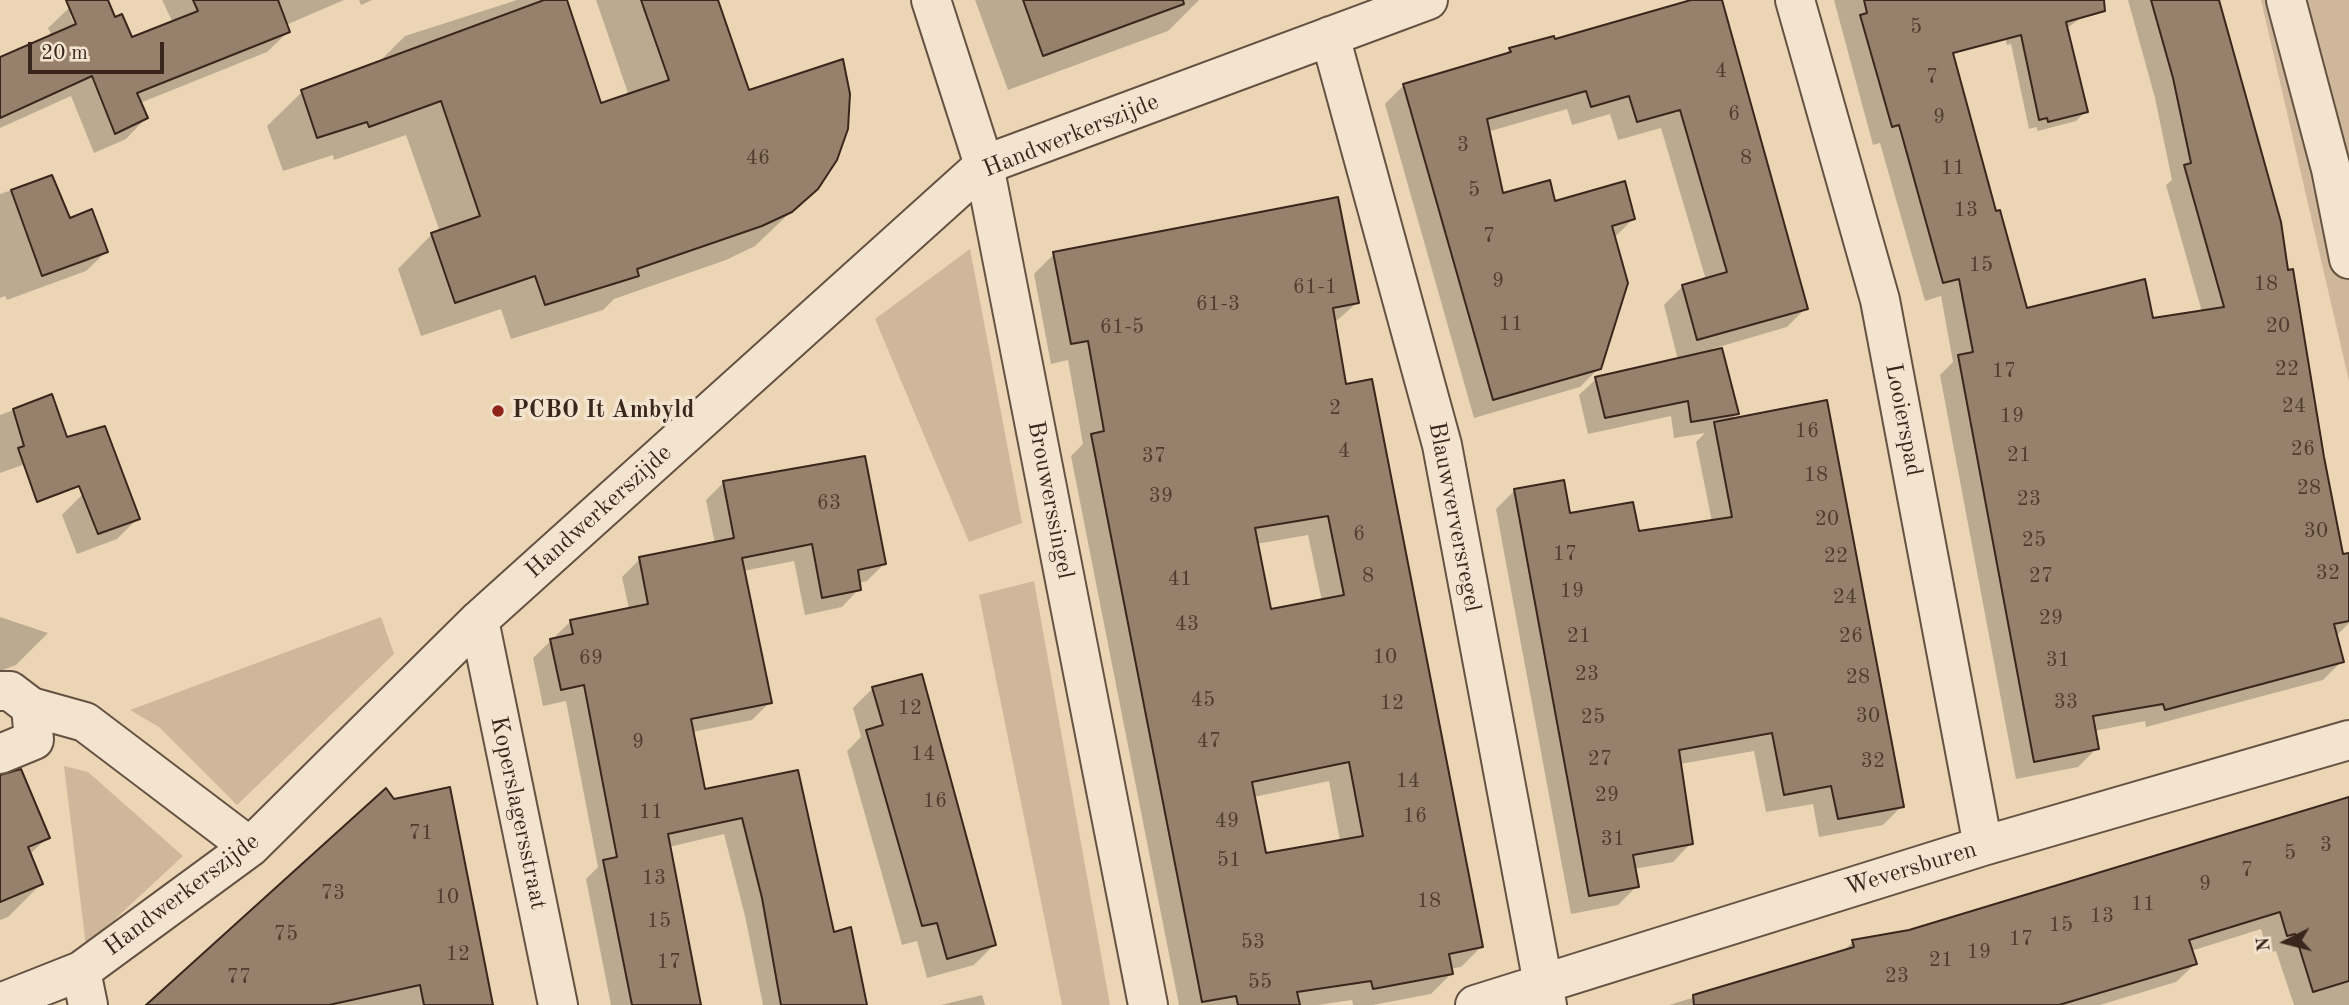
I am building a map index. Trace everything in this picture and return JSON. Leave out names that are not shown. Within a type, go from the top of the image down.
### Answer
[{"type":"street","name":"Brouwerssingel","points":[[931,0],[984,165],[1148,1005]]},
{"type":"street","name":"Handwerkerszijde","points":[[0,1003],[84,988],[250,848],[479,620],[984,165],[1427,0]]},
{"type":"street","name":"Looierspad","points":[[1795,0],[1881,299],[1983,846]]},
{"type":"street","points":[[2287,0],[2340,167],[2349,259]]},
{"type":"street","name":"Blauwverversregel","points":[[1330,36],[1442,445],[1545,995]]},
{"type":"street","name":"Koperslagersstraat","points":[[479,620],[558,1005]]},
{"type":"street","points":[[16,699],[85,722],[250,848]]},
{"type":"street","points":[[0,754],[34,740],[16,699]]},
{"type":"street","name":"Weversburen","points":[[1475,1005],[1545,995],[1983,846],[2349,740]]},
{"type":"shaded area","points":[[2261,0],[2349,0],[2349,381]]},
{"type":"shaded area","points":[[970,249],[1022,523],[969,542],[875,319]]},
{"type":"shaded area","points":[[1034,581],[1110,1005],[1062,1005],[979,595]]},
{"type":"shaded area","points":[[381,617],[394,654],[237,805],[159,727],[130,710]]},
{"type":"shaded area","points":[[64,766],[88,772],[183,856],[86,946]]},
{"type":"building","points":[[66,0],[108,0],[115,17],[122,14],[132,37],[198,11],[193,0],[278,0],[290,32],[137,93],[148,118],[115,134],[92,76],[0,118],[0,57],[76,24]]},
{"type":"building","points":[[544,0],[567,0],[601,103],[669,80],[641,0],[718,0],[749,90],[843,59],[850,94],[848,129],[837,160],[818,189],[792,212],[762,226],[637,269],[639,276],[545,305],[535,276],[455,303],[431,233],[480,216],[441,101],[369,127],[367,122],[317,138],[301,90]]},
{"type":"building","points":[[1023,0],[1183,0],[1184,4],[1043,56]]},
{"type":"building","points":[[1691,0],[1722,0],[1808,309],[1697,340],[1682,285],[1727,272],[1680,110],[1637,122],[1629,96],[1591,107],[1586,91],[1487,119],[1503,193],[1550,180],[1555,201],[1625,181],[1635,219],[1612,226],[1628,283],[1601,369],[1493,400],[1403,84],[1511,52],[1509,48],[1554,36],[1555,39]]},
{"type":"building","points":[[1864,0],[2104,0],[2105,11],[2066,22],[2088,112],[2048,122],[2047,118],[2039,120],[2021,35],[1953,53],[1996,211],[2000,210],[2027,308],[2145,279],[2153,318],[2224,307],[2184,165],[2191,163],[2173,78],[2151,0],[2219,0],[2281,222],[2288,270],[2293,269],[2343,554],[2349,553],[2349,621],[2334,624],[2344,662],[2165,710],[2163,704],[2093,716],[2099,749],[2034,762],[1958,355],[1973,352],[1959,279],[1943,283],[1899,125],[1892,127],[1860,15],[1867,13]]},
{"type":"building","points":[[52,175],[70,218],[92,209],[108,252],[42,276],[11,190]]},
{"type":"building","points":[[1338,197],[1359,303],[1333,308],[1346,384],[1372,379],[1483,947],[1449,954],[1453,974],[1373,989],[1371,981],[1297,992],[1300,1005],[1238,1005],[1236,996],[1202,1002],[1091,434],[1104,431],[1088,341],[1071,344],[1053,252]],"holes":[[[1328,516],[1344,595],[1271,609],[1255,528]],[[1349,762],[1363,836],[1266,853],[1252,782]]]},
{"type":"building","points":[[1722,348],[1739,414],[1691,422],[1688,401],[1605,418],[1595,377]]},
{"type":"building","points":[[52,394],[67,437],[105,426],[140,519],[98,534],[79,486],[37,502],[18,448],[24,446],[13,409]]},
{"type":"building","points":[[1827,400],[1904,807],[1838,819],[1831,786],[1784,795],[1772,733],[1679,750],[1693,844],[1633,855],[1639,887],[1589,896],[1514,489],[1564,480],[1570,513],[1633,502],[1639,531],[1732,517],[1714,422]]},
{"type":"building","points":[[865,456],[886,564],[858,570],[861,590],[822,598],[812,544],[742,558],[772,703],[691,719],[705,789],[798,770],[834,932],[851,927],[867,1005],[781,1005],[762,898],[742,818],[668,834],[701,1005],[632,1005],[603,860],[617,857],[584,685],[561,690],[550,639],[573,634],[570,620],[648,604],[639,557],[734,538],[723,481]]},
{"type":"building","points":[[922,674],[996,945],[947,959],[937,923],[922,926],[866,730],[883,725],[872,687]]},
{"type":"building","points":[[21,769],[50,838],[28,847],[43,884],[0,902],[0,775]]},
{"type":"building","points":[[450,787],[493,1005],[424,1005],[420,985],[329,1005],[146,1005],[386,788],[394,799]]},
{"type":"building","points":[[2349,797],[2349,981],[2313,992],[2295,934],[2287,936],[2280,912],[2189,940],[2197,964],[2059,1005],[1694,1005],[1693,995],[1854,947],[1852,940],[1909,930]]},
{"type":"place","name":"PCBO It Ambyld","points":[[498,411]]}]
